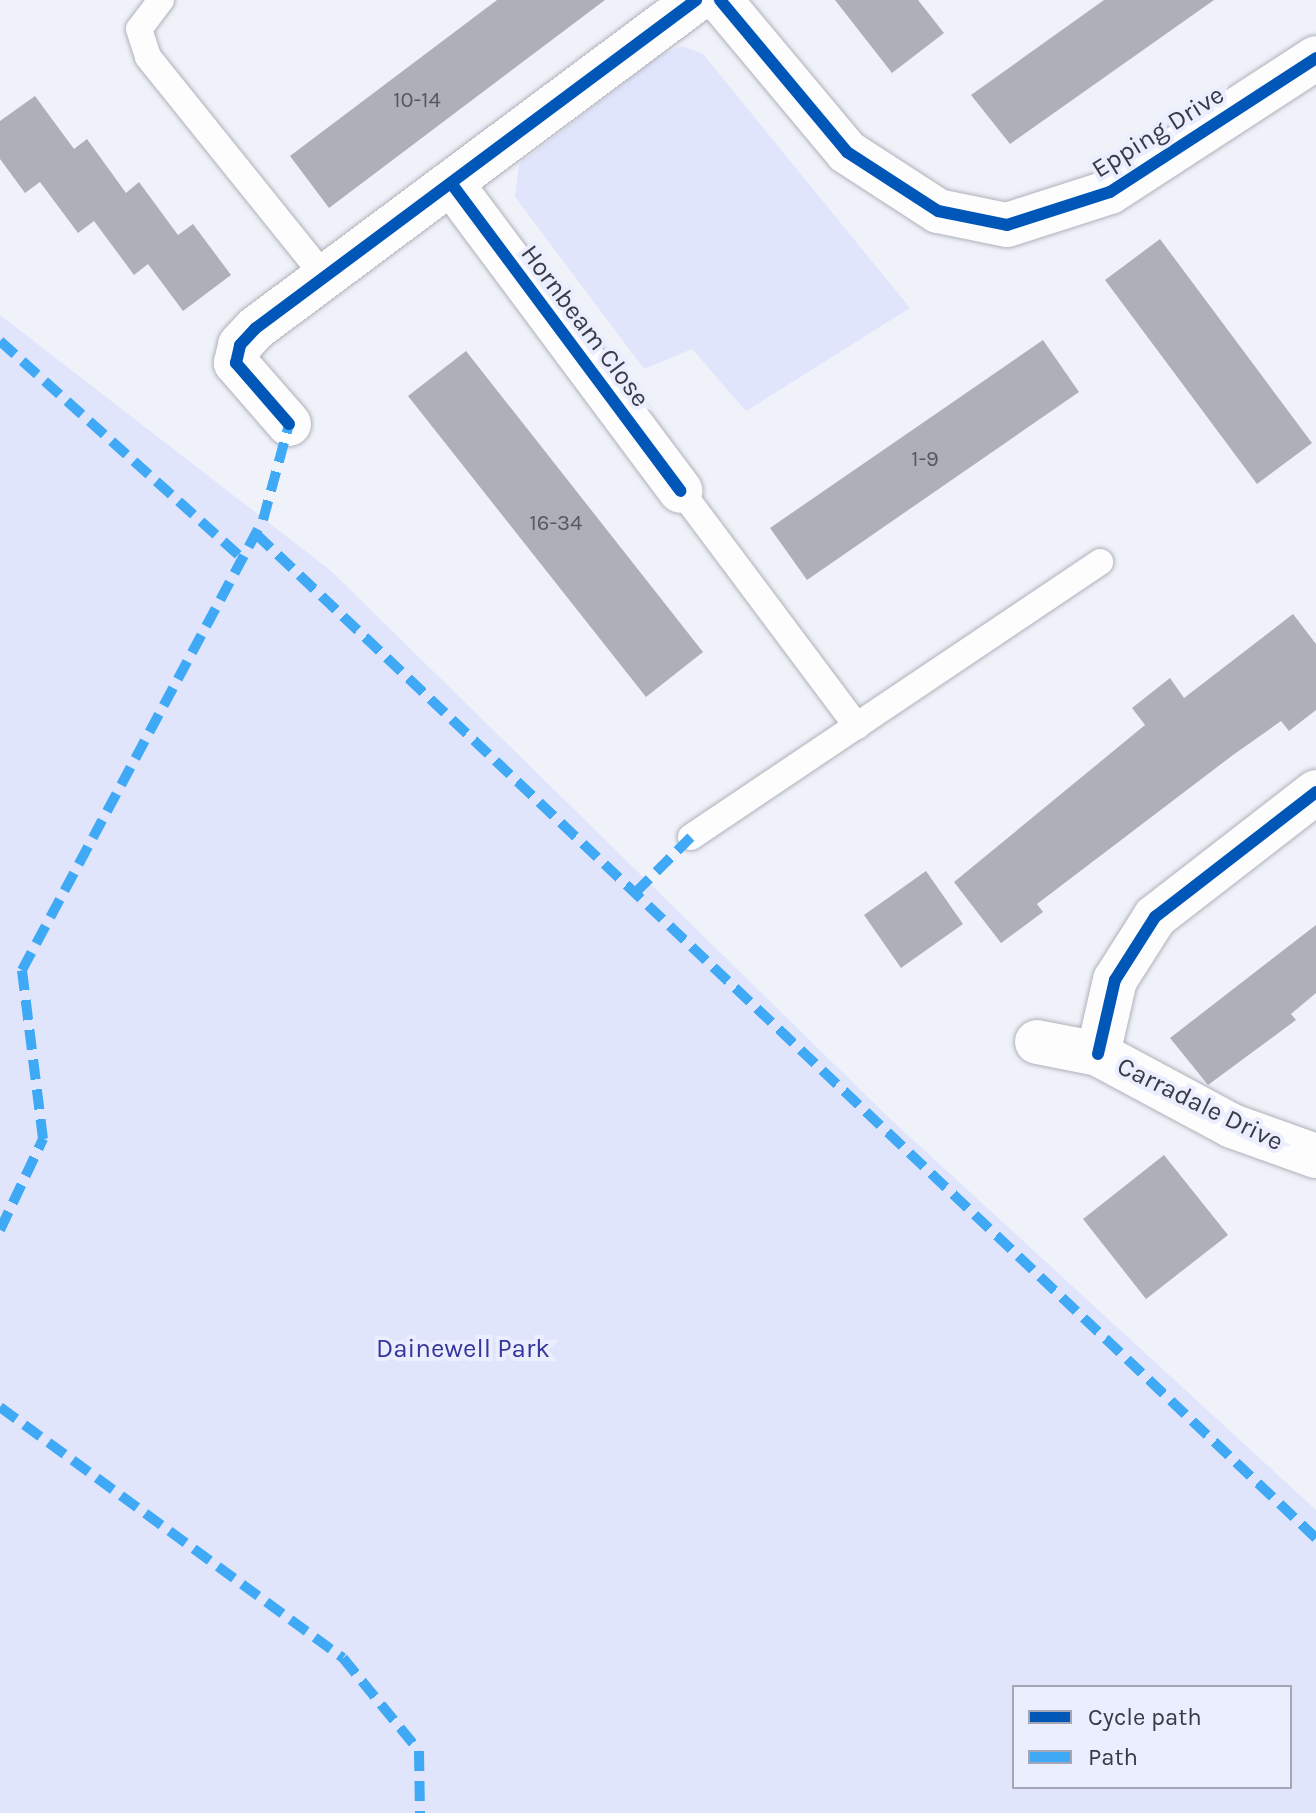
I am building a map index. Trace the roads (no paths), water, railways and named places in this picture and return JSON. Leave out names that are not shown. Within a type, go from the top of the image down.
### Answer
[{"type":"street","points":[[289,424],[236,363],[240,345],[325,277],[454,187],[696,0]]},
{"type":"street","name":"Epping Drive","points":[[720,0],[847,152],[938,211],[1007,225],[1110,192],[1316,58]]},
{"type":"street","name":"Hornbeam Close","points":[[454,187],[681,491]]},
{"type":"street","points":[[1098,1054],[1115,980],[1155,917],[1316,792]]},
{"type":"street","name":"Carradale Drive","points":[[1037,1042],[1098,1054],[1232,1126],[1316,1156]]},
{"type":"lane","points":[[161,0],[139,29],[148,57],[325,277]]},
{"type":"lane","points":[[681,491],[857,726]]},
{"type":"lane","points":[[691,837],[1100,562]]},
{"type":"park label","name":"Dainewell Park","points":[[463,1349]]}]
